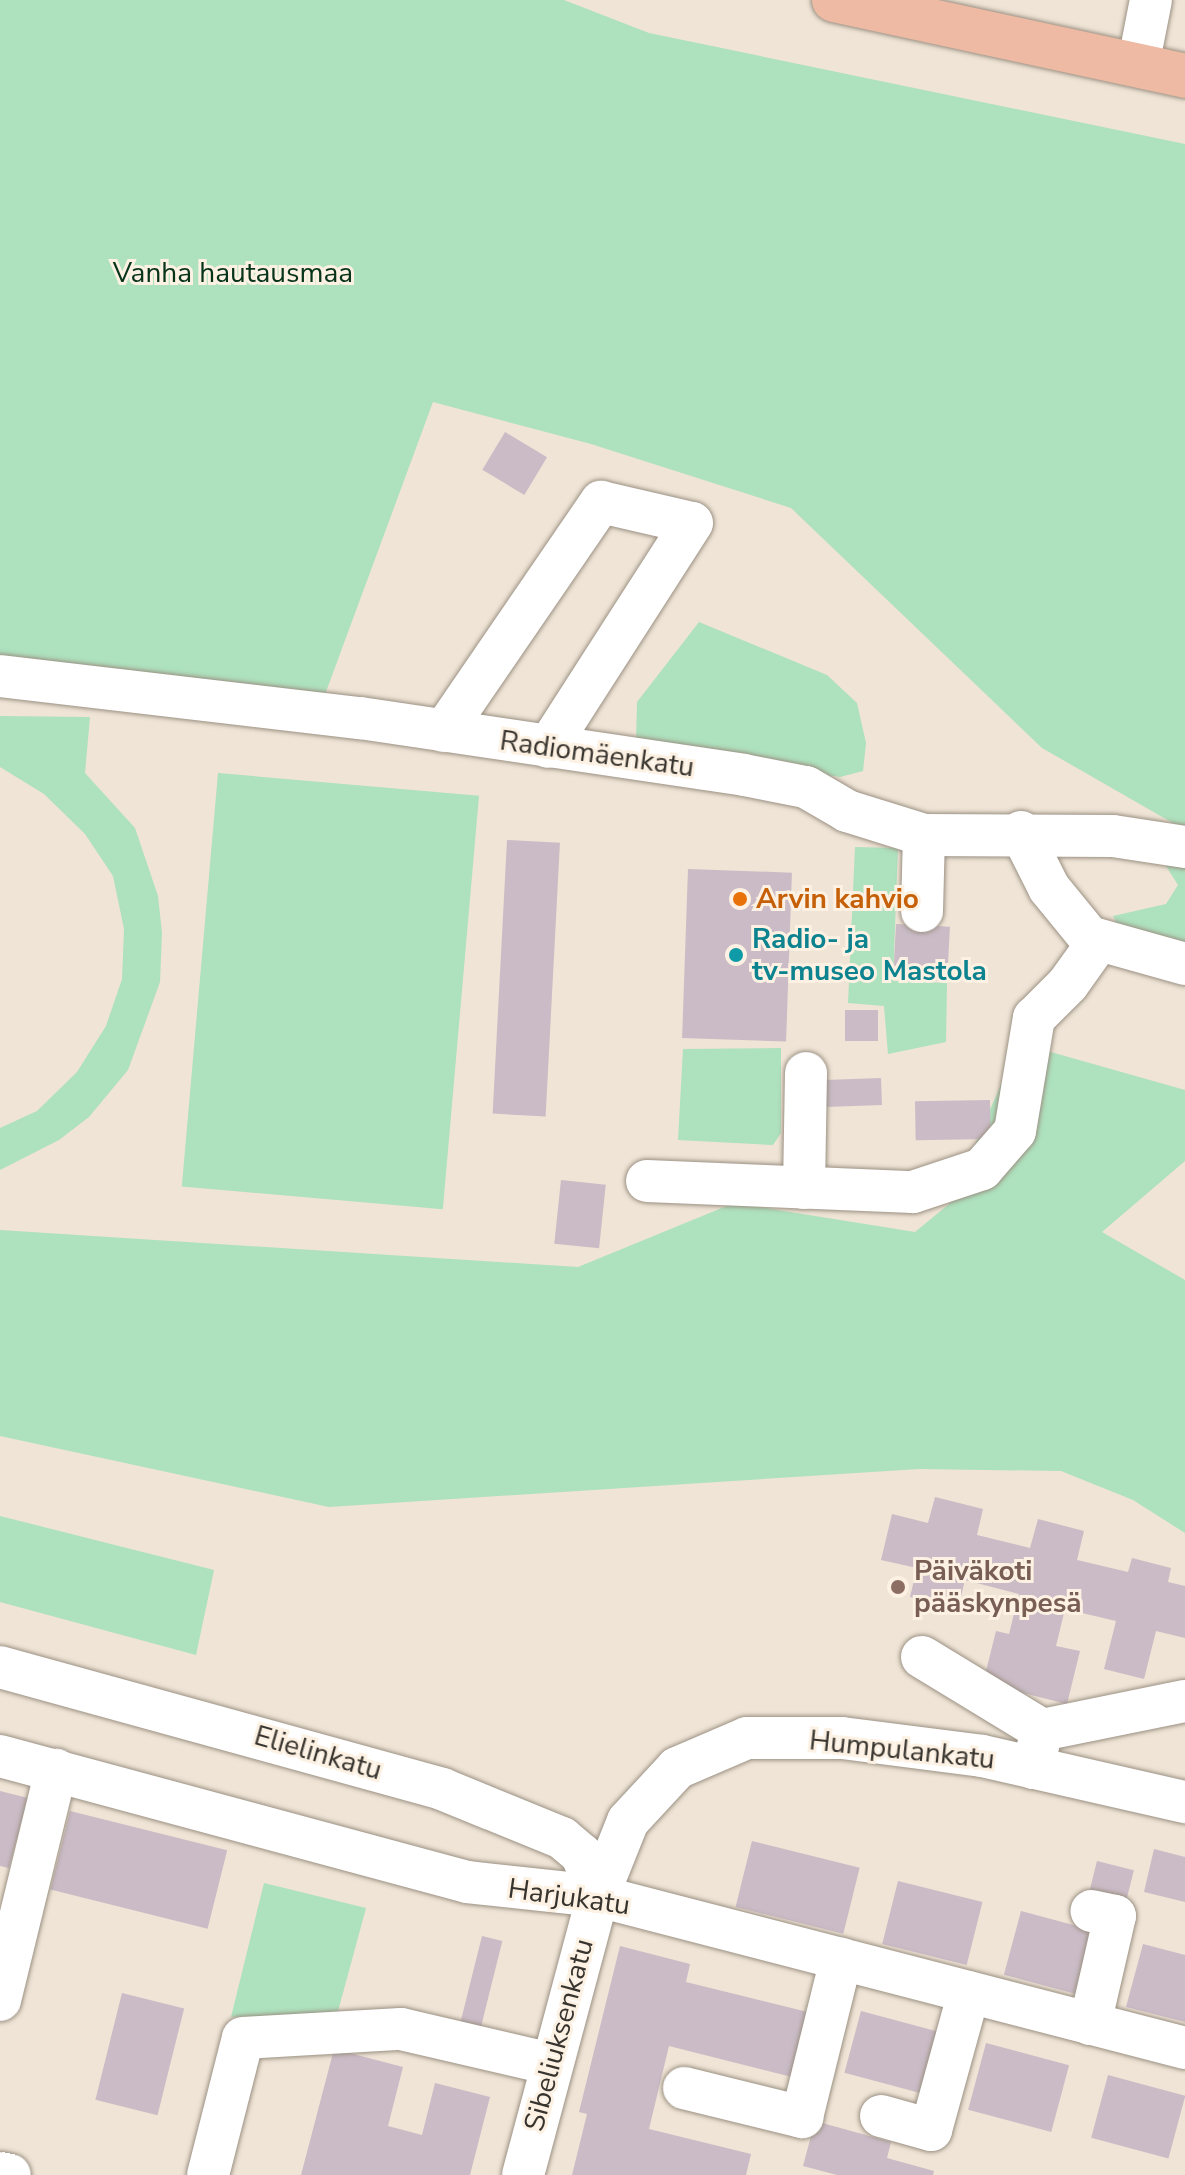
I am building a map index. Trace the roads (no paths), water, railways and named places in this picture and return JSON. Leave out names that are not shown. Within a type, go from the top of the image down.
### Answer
[{"type":"main road","points":[[834,0],[1185,76]]},
{"type":"street","points":[[1138,66],[1151,0]]},
{"type":"street","points":[[444,731],[601,502],[692,523],[548,747]]},
{"type":"street","name":"Radiomäenkatu","points":[[0,676],[444,731],[806,787],[847,811],[924,835],[1021,832],[1113,836],[1185,847]]},
{"type":"street","points":[[1021,832],[1049,888],[1098,942],[1185,964]]},
{"type":"street","points":[[922,911],[924,835]]},
{"type":"street","points":[[647,1181],[913,1192],[982,1169],[1015,1131],[1034,1018],[1068,984],[1098,942]]},
{"type":"street","points":[[804,1188],[806,1073]]},
{"type":"street","points":[[922,1657],[1037,1749],[1185,1701]]},
{"type":"street","name":"Elielinkatu","points":[[0,1667],[442,1789],[562,1838],[582,1855],[598,1896]]},
{"type":"street","name":"Humpulankatu","points":[[598,1896],[635,1810],[677,1768],[747,1738],[842,1738],[1037,1749],[1185,1802]]},
{"type":"street","name":"Harjukatu","points":[[0,1756],[467,1882],[598,1896],[1185,2048]]},
{"type":"street","points":[[0,2000],[9,1921],[56,1770]]},
{"type":"street","name":"Sibeliuksenkatu","points":[[523,2175],[598,1896]]},
{"type":"street","points":[[1090,2024],[1115,1916],[1092,1911]]},
{"type":"street","points":[[684,2088],[802,2117],[841,1959]]},
{"type":"street","points":[[881,2116],[931,2130],[969,1992]]},
{"type":"street","points":[[208,2175],[243,2038],[401,2029],[551,2064]]},
{"type":"street","points":[[0,2173],[10,2175]]},
{"type":"place","name":"Arvin kahvio","points":[[740,899]]},
{"type":"place","name":"Radio- ja tv-museo Mastola","points":[[736,955]]},
{"type":"place","name":"Päiväkoti pääskynpesä","points":[[898,1587]]},
{"type":"park label","name":"Vanha hautausmaa","points":[[233,273]]}]
